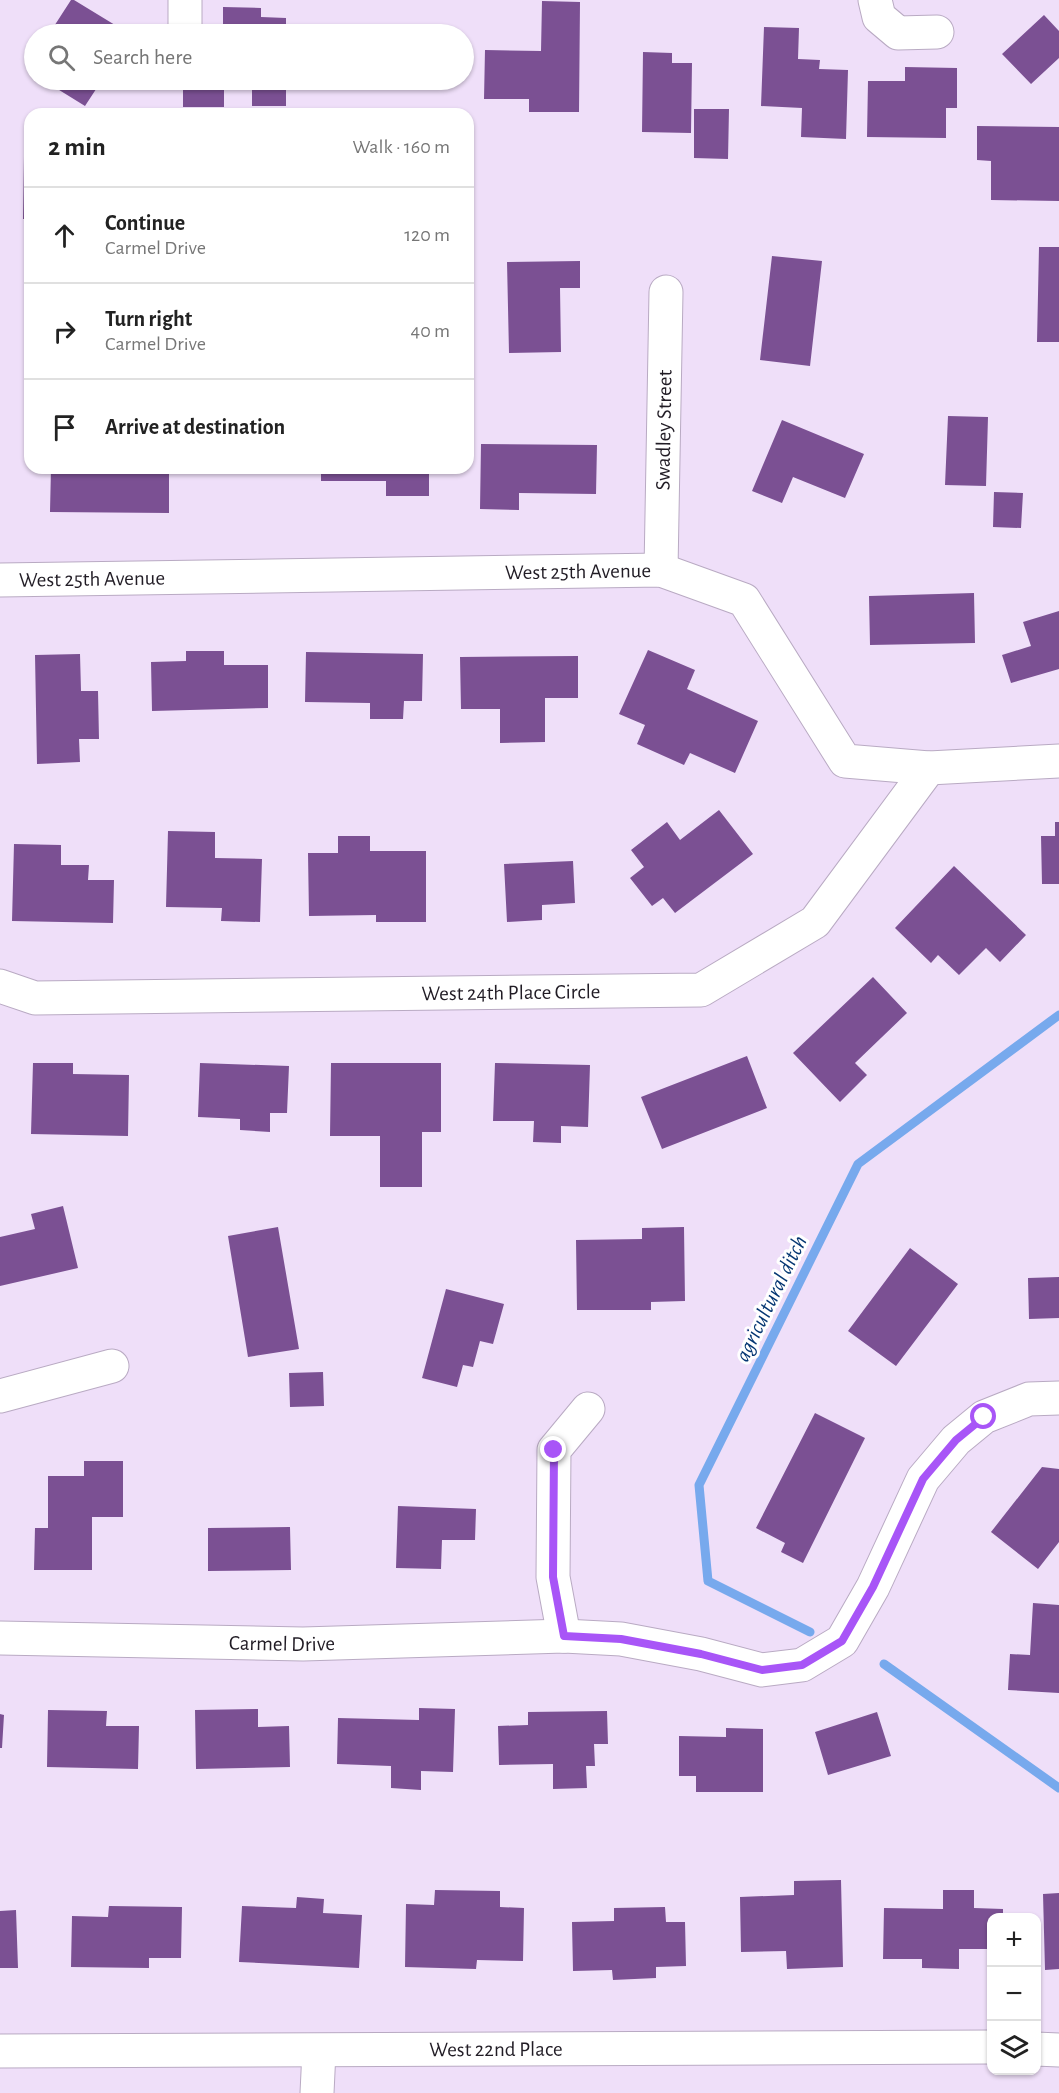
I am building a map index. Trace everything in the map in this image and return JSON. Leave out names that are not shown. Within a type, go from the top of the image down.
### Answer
[{"type":"street","points":[[185,0],[185,24]]},
{"type":"street","points":[[875,0],[879,17],[898,33],[937,32]]},
{"type":"street","name":"Swadley Street","points":[[661,570],[666,292]]},
{"type":"street","name":"West 25th Avenue","points":[[0,580],[661,570],[744,600],[845,761],[929,768],[1059,761]]},
{"type":"street","name":"West 24th Place Circle","points":[[0,986],[35,998],[701,990],[815,922],[929,768]]},
{"type":"street","points":[[0,1396],[112,1366]]},
{"type":"street","name":"Carmel Drive","points":[[0,1638],[303,1644],[564,1636],[621,1639],[701,1654],[762,1670],[802,1665],[842,1641],[873,1587],[923,1479],[956,1440],[984,1417],[1029,1399],[1059,1398]]},
{"type":"street","points":[[564,1636],[553,1577],[554,1450],[588,1409]]},
{"type":"street","name":"West 22nd Place","points":[[0,2051],[987,2047]]},
{"type":"street","points":[[1041,2049],[1059,2050]]},
{"type":"street","points":[[317,2093],[319,2051]]},
{"type":"building","points":[[71,0],[74,0],[113,24],[55,24]]},
{"type":"building","points":[[542,1],[580,2],[579,112],[529,112],[529,99],[484,99],[485,50],[541,51]]},
{"type":"building","points":[[223,7],[261,8],[261,17],[286,18],[286,24],[223,24]]},
{"type":"building","points":[[1044,15],[1059,31],[1059,58],[1031,84],[1002,54]]},
{"type":"building","points":[[764,27],[799,28],[798,59],[820,60],[819,69],[848,70],[846,139],[801,137],[802,108],[761,106]]},
{"type":"building","points":[[643,52],[672,53],[672,63],[692,63],[691,133],[642,132]]},
{"type":"building","points":[[905,67],[957,68],[957,108],[946,108],[946,138],[867,137],[868,81],[905,81]]},
{"type":"building","points":[[59,90],[95,90],[85,106]]},
{"type":"building","points":[[183,90],[224,90],[224,107],[183,107]]},
{"type":"building","points":[[252,90],[286,90],[286,106],[252,106]]},
{"type":"building","points":[[694,109],[729,109],[728,159],[694,158]]},
{"type":"building","points":[[977,126],[1059,127],[1059,201],[991,200],[991,161],[977,160]]},
{"type":"building","points":[[24,157],[24,219],[23,219]]},
{"type":"building","points":[[1039,247],[1059,247],[1059,342],[1037,342]]},
{"type":"building","points":[[772,256],[822,261],[810,366],[760,360]]},
{"type":"building","points":[[580,261],[580,288],[560,288],[561,352],[509,353],[507,262]]},
{"type":"building","points":[[948,416],[988,417],[986,486],[945,485]]},
{"type":"building","points":[[782,420],[864,454],[845,498],[793,477],[782,503],[752,491]]},
{"type":"building","points":[[481,444],[597,445],[596,494],[519,493],[519,510],[480,509]]},
{"type":"building","points":[[51,474],[169,474],[169,513],[50,512]]},
{"type":"building","points":[[321,474],[429,474],[429,496],[386,496],[386,481],[321,481]]},
{"type":"building","points":[[994,492],[1023,493],[1021,528],[993,527]]},
{"type":"building","points":[[974,593],[975,643],[870,645],[869,596]]},
{"type":"building","points":[[1059,611],[1059,669],[1011,683],[1002,655],[1031,646],[1023,622]]},
{"type":"building","points":[[648,650],[695,670],[687,689],[758,721],[735,773],[690,753],[684,765],[637,744],[645,725],[619,714]]},
{"type":"building","points":[[186,651],[224,651],[224,665],[268,665],[268,708],[152,711],[151,662],[186,661]]},
{"type":"building","points":[[306,652],[423,654],[422,701],[404,701],[403,719],[370,719],[370,703],[305,702]]},
{"type":"building","points":[[80,654],[81,691],[98,691],[99,739],[79,739],[80,762],[37,764],[35,655]]},
{"type":"building","points":[[578,656],[578,698],[545,698],[545,742],[500,743],[500,709],[461,709],[460,657]]},
{"type":"building","points":[[719,810],[753,854],[675,913],[663,898],[652,906],[630,878],[644,867],[631,850],[667,822],[680,840]]},
{"type":"building","points":[[1055,822],[1059,822],[1059,884],[1042,884],[1041,836],[1055,836]]},
{"type":"building","points":[[168,831],[215,832],[215,858],[262,859],[260,922],[221,921],[222,908],[166,907]]},
{"type":"building","points":[[338,836],[370,836],[370,851],[426,851],[426,922],[376,922],[376,915],[309,916],[308,853],[338,853]]},
{"type":"building","points":[[14,844],[61,845],[61,865],[89,865],[88,880],[114,880],[113,923],[12,921]]},
{"type":"building","points":[[573,861],[575,903],[542,905],[542,920],[507,922],[504,864]]},
{"type":"building","points":[[954,866],[1026,935],[1000,962],[986,948],[959,975],[938,955],[931,963],[895,928]]},
{"type":"building","points":[[873,977],[907,1013],[855,1063],[867,1075],[840,1102],[793,1053]]},
{"type":"building","points":[[747,1056],[767,1108],[662,1149],[641,1097]]},
{"type":"building","points":[[33,1063],[73,1063],[73,1074],[129,1075],[128,1136],[31,1134]]},
{"type":"building","points":[[200,1063],[289,1066],[287,1113],[270,1113],[270,1132],[240,1130],[240,1119],[198,1117]]},
{"type":"building","points":[[331,1063],[441,1063],[441,1132],[422,1132],[422,1187],[380,1187],[380,1136],[330,1136]]},
{"type":"building","points":[[495,1063],[590,1065],[588,1127],[561,1126],[561,1143],[533,1142],[534,1121],[493,1121]]},
{"type":"building","points":[[63,1206],[78,1268],[0,1286],[0,1237],[35,1229],[31,1214]]},
{"type":"building","points":[[278,1227],[299,1349],[248,1357],[228,1236]]},
{"type":"building","points":[[684,1227],[685,1301],[651,1302],[651,1310],[577,1310],[576,1240],[642,1239],[642,1228]]},
{"type":"building","points":[[910,1248],[958,1284],[896,1366],[848,1331]]},
{"type":"building","points":[[1059,1277],[1059,1318],[1029,1319],[1028,1278]]},
{"type":"building","points":[[446,1289],[504,1304],[493,1344],[480,1341],[473,1367],[463,1365],[457,1387],[422,1378]]},
{"type":"building","points":[[323,1372],[324,1406],[290,1407],[289,1373]]},
{"type":"building","points":[[815,1413],[865,1438],[803,1563],[781,1552],[785,1543],[756,1528]]},
{"type":"building","points":[[84,1461],[123,1461],[123,1517],[92,1517],[92,1570],[34,1570],[35,1528],[48,1528],[48,1476],[84,1476]]},
{"type":"building","points":[[1042,1467],[1059,1469],[1059,1542],[1038,1569],[991,1532]]},
{"type":"building","points":[[398,1506],[476,1509],[475,1540],[442,1540],[441,1569],[396,1568]]},
{"type":"building","points":[[290,1527],[291,1570],[208,1571],[208,1528]]},
{"type":"building","points":[[1033,1603],[1059,1605],[1059,1693],[1008,1690],[1010,1654],[1030,1655]]},
{"type":"building","points":[[419,1708],[455,1709],[453,1772],[421,1771],[421,1790],[391,1788],[391,1766],[337,1764],[338,1718],[419,1720]]},
{"type":"building","points":[[258,1709],[258,1727],[289,1726],[290,1767],[196,1769],[195,1710]]},
{"type":"building","points":[[48,1710],[107,1711],[106,1726],[139,1726],[138,1769],[47,1767]]},
{"type":"building","points":[[607,1711],[608,1744],[594,1744],[595,1766],[586,1766],[587,1788],[553,1789],[553,1764],[499,1765],[498,1726],[528,1725],[528,1712]]},
{"type":"building","points":[[877,1712],[891,1756],[828,1775],[815,1732]]},
{"type":"building","points":[[0,1714],[4,1715],[2,1748],[0,1748]]},
{"type":"building","points":[[726,1728],[763,1729],[763,1792],[696,1792],[696,1776],[679,1776],[679,1736],[726,1737]]},
{"type":"building","points":[[841,1880],[843,1967],[787,1969],[786,1951],[741,1952],[740,1897],[794,1895],[794,1881]]},
{"type":"building","points":[[435,1890],[500,1891],[500,1907],[524,1908],[523,1961],[477,1960],[476,1969],[405,1967],[406,1904],[434,1905]]},
{"type":"building","points":[[943,1890],[974,1890],[974,1908],[1003,1909],[1003,1913],[987,1913],[987,1949],[959,1949],[959,1969],[922,1968],[922,1959],[883,1959],[884,1908],[943,1909]]},
{"type":"building","points":[[1059,1893],[1059,1969],[1045,1970],[1043,1894]]},
{"type":"building","points":[[297,1897],[324,1899],[323,1913],[362,1915],[359,1968],[239,1962],[242,1906],[296,1908]]},
{"type":"building","points":[[109,1906],[182,1907],[181,1958],[149,1958],[149,1968],[71,1967],[72,1916],[108,1917]]},
{"type":"building","points":[[665,1907],[666,1922],[685,1922],[686,1966],[656,1967],[656,1978],[613,1980],[612,1970],[573,1971],[572,1922],[614,1921],[614,1908]]},
{"type":"building","points":[[16,1910],[18,1968],[0,1968],[0,1911]]},
{"type":"waterway","name":"agricultural ditch","points":[[810,1632],[708,1581],[699,1485],[858,1164],[1059,1015]]},
{"type":"waterway","name":"agricultural ditch","points":[[884,1664],[1059,1788]]},
{"type":"route","points":[[554,1450],[553,1577],[564,1636],[621,1639],[701,1654],[762,1670],[802,1665],[842,1641],[873,1587],[923,1479],[956,1440],[984,1417]]}]
